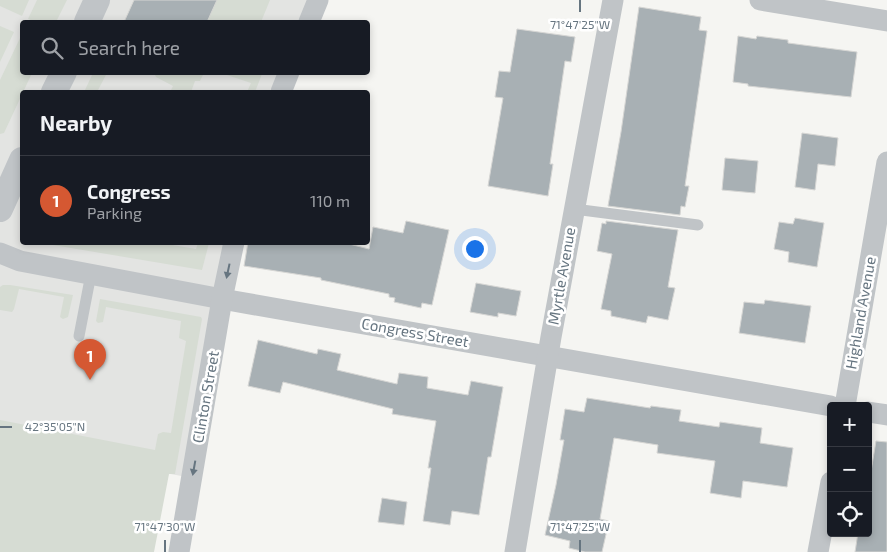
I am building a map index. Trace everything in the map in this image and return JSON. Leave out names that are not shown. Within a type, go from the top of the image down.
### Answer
[{"type":"street","points":[[88,20],[98,0]]},
{"type":"street","points":[[310,20],[318,0]]},
{"type":"street","name":"Myrtle Avenue","points":[[515,552],[547,356],[613,0]]},
{"type":"street","points":[[760,0],[887,21]]},
{"type":"street","points":[[55,90],[62,75]]},
{"type":"street","points":[[281,90],[288,75]]},
{"type":"street","name":"Highland Avenue","points":[[846,402],[887,162]]},
{"type":"street","points":[[0,209],[20,164]]},
{"type":"street","name":"Clinton Street","points":[[180,552],[222,299],[233,245]]},
{"type":"street","name":"Congress Street","points":[[0,253],[20,261],[222,299],[827,405]]},
{"type":"street","points":[[872,413],[887,415]]},
{"type":"street","points":[[818,552],[829,492]]},
{"type":"lane","points":[[574,209],[698,225]]},
{"type":"lane","points":[[79,336],[91,274]]},
{"type":"shaded area","points":[[0,0],[318,0],[310,20],[20,20],[20,75],[288,75],[282,90],[20,90],[20,245],[234,245],[192,478],[0,442]]},
{"type":"shaded area","points":[[0,0],[29,0],[22,16],[0,6]]},
{"type":"shaded area","points":[[37,0],[67,0],[57,20],[28,19]]},
{"type":"shaded area","points":[[217,0],[270,0],[262,20],[208,20]]},
{"type":"shaded area","points":[[0,26],[14,32],[0,62]]},
{"type":"shaded area","points":[[20,38],[20,75],[31,75],[24,90],[20,90],[20,99],[4,133],[0,134],[0,80]]},
{"type":"shaded area","points":[[92,75],[106,75],[98,90],[85,90]]},
{"type":"shaded area","points":[[155,75],[203,75],[200,81],[195,81],[192,90],[171,90],[173,86]]},
{"type":"shaded area","points":[[227,75],[262,75],[256,90],[248,90],[251,83]]},
{"type":"shaded area","points":[[53,245],[173,245],[196,249],[197,245],[208,245],[202,270]]},
{"type":"shaded area","points":[[3,285],[73,295],[68,317],[63,319],[60,317],[64,297],[19,289],[12,312],[0,310],[0,287]]},
{"type":"shaded area","points":[[100,299],[201,317],[202,319],[175,474],[169,474],[154,552],[0,552],[0,420],[155,450],[158,434],[163,432],[171,433],[186,341],[179,338],[181,321],[106,307],[103,322],[98,323],[96,321]]},
{"type":"building","points":[[134,0],[217,0],[208,20],[125,20]]},
{"type":"building","points":[[639,7],[701,17],[699,30],[707,31],[685,186],[689,186],[685,207],[681,206],[680,215],[608,206]]},
{"type":"building","points":[[517,29],[575,37],[571,62],[565,61],[550,164],[553,164],[548,196],[488,186],[503,98],[495,97],[499,71],[510,72]]},
{"type":"building","points":[[738,36],[756,39],[757,36],[788,40],[788,43],[857,52],[851,97],[748,86],[748,84],[733,82]]},
{"type":"building","points":[[802,133],[838,138],[835,166],[818,164],[815,190],[795,187]]},
{"type":"building","points":[[725,158],[758,161],[755,193],[722,190]]},
{"type":"building","points":[[795,218],[824,223],[817,267],[788,262],[789,252],[774,249],[779,222],[793,224]]},
{"type":"building","points":[[406,221],[449,230],[432,305],[422,303],[421,308],[394,302],[395,298],[389,297],[389,294],[321,280],[321,278],[244,266],[248,245],[353,245],[369,249],[373,227],[403,233]]},
{"type":"building","points":[[606,221],[678,230],[668,287],[675,288],[668,320],[648,316],[646,323],[611,316],[611,311],[601,309],[612,254],[597,251],[602,223],[606,224]]},
{"type":"building","points":[[476,283],[521,291],[516,316],[498,313],[498,317],[470,312]]},
{"type":"building","points":[[765,300],[811,306],[805,343],[739,333],[744,302],[764,304]]},
{"type":"building","points":[[258,340],[317,354],[318,349],[341,354],[337,370],[397,384],[399,373],[428,377],[427,388],[468,395],[471,381],[503,387],[491,457],[488,457],[479,515],[452,511],[450,525],[423,521],[431,468],[428,468],[436,421],[392,414],[393,409],[283,382],[280,393],[248,386]]},
{"type":"building","points":[[587,398],[650,408],[651,406],[681,410],[679,421],[719,427],[720,422],[762,428],[760,443],[793,448],[787,487],[743,481],[741,498],[710,493],[715,461],[657,453],[658,445],[614,438],[600,519],[609,521],[602,552],[585,552],[569,548],[570,541],[545,535],[564,440],[560,440],[565,409],[584,412]]},
{"type":"building","points":[[876,441],[887,442],[887,552],[855,552],[857,537],[872,537],[872,466]]},
{"type":"building","points":[[382,498],[407,502],[404,525],[378,522]]},
{"type":"place","name":"Congress","points":[[90,380]]}]
